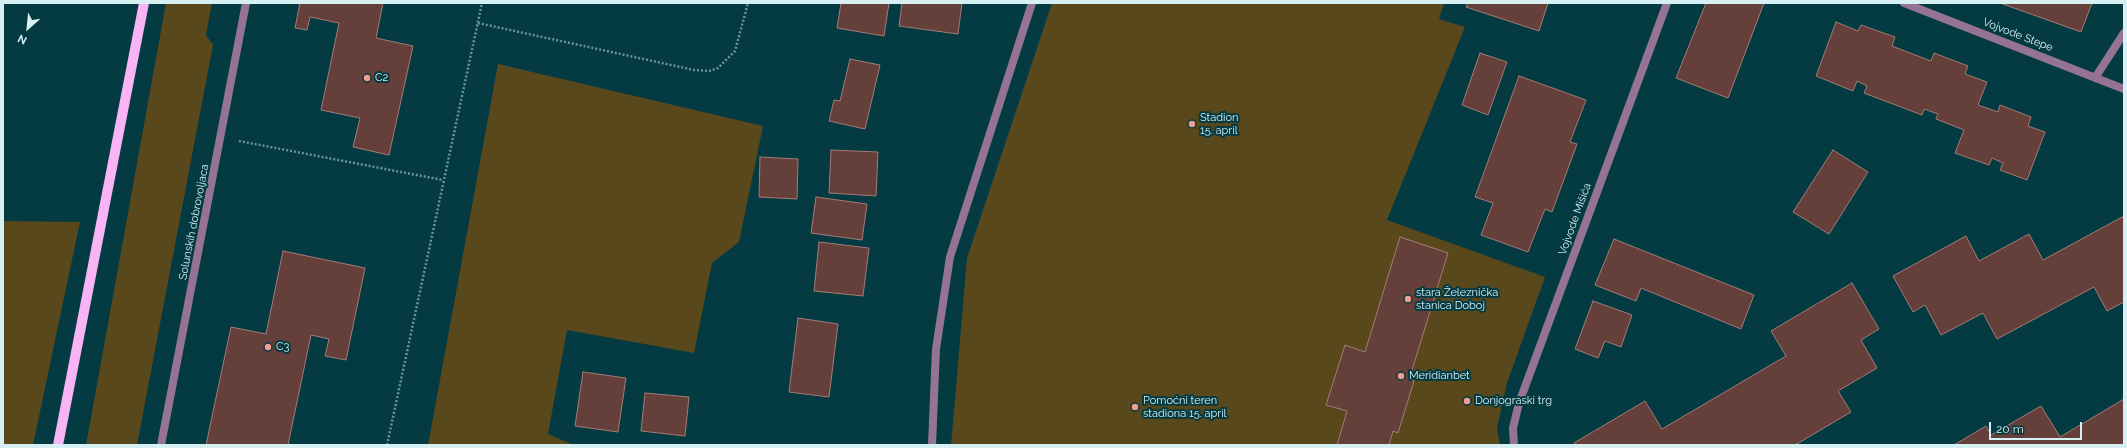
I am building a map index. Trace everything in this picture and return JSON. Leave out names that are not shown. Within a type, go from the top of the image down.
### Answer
[{"type":"main road","points":[[58,445],[144,3]]},
{"type":"street","name":"Solunskih dobrovoljaca","points":[[161,445],[246,3]]},
{"type":"street","points":[[932,445],[936,349],[950,257],[1032,3]]},
{"type":"street","name":"Vojvode Mišića","points":[[1514,445],[1514,428],[1519,403],[1667,3]]},
{"type":"street","name":"Vojvode Stepe","points":[[1904,3],[2124,89]]},
{"type":"street","points":[[2096,78],[2124,33]]},
{"type":"path","points":[[388,445],[443,180],[482,3]]},
{"type":"path","points":[[478,23],[694,70],[709,71],[718,68],[735,51],[748,3]]},
{"type":"path","points":[[221,137],[443,180]]},
{"type":"shaded area","points":[[166,3],[212,3],[206,35],[213,45],[137,445],[86,445]]},
{"type":"shaded area","points":[[1052,3],[1444,3],[1439,19],[1465,27],[1387,220],[1545,277],[1507,383],[1497,428],[1500,445],[951,445],[967,258]]},
{"type":"shaded area","points":[[498,64],[763,126],[739,242],[712,263],[694,353],[567,330],[548,434],[574,445],[428,445]]},
{"type":"shaded area","points":[[3,221],[80,222],[33,445],[3,445]]},
{"type":"building","name":"C2","points":[[300,3],[383,3],[376,38],[413,46],[389,155],[353,147],[360,118],[321,110],[339,23],[310,17],[307,30],[295,28]]},
{"type":"building","points":[[841,3],[889,3],[884,36],[837,28]]},
{"type":"building","points":[[902,3],[962,3],[958,34],[899,26]]},
{"type":"building","points":[[1468,3],[1548,3],[1539,31],[1466,7]]},
{"type":"building","points":[[1706,3],[1764,3],[1728,98],[1676,78]]},
{"type":"building","points":[[2000,3],[2092,3],[2081,32]]},
{"type":"building","points":[[1836,22],[1858,31],[1861,25],[1895,37],[1892,46],[1931,61],[1934,53],[1968,66],[1965,74],[1987,82],[1978,105],[1998,112],[2000,105],[2031,117],[2028,126],[2045,132],[2027,180],[2000,170],[2003,163],[1992,158],[1989,165],[1955,153],[1964,130],[1936,119],[1938,114],[1924,109],[1922,115],[1864,93],[1867,86],[1857,81],[1853,91],[1816,76]]},
{"type":"building","points":[[1480,53],[1507,62],[1488,115],[1462,105]]},
{"type":"building","points":[[850,59],[880,65],[865,129],[829,121],[834,100],[840,101]]},
{"type":"building","points":[[1519,76],[1586,100],[1570,142],[1577,144],[1552,212],[1545,209],[1528,252],[1481,235],[1493,203],[1475,197]]},
{"type":"building","points":[[831,150],[878,152],[876,196],[829,193]]},
{"type":"building","points":[[1833,150],[1868,172],[1829,234],[1793,212]]},
{"type":"building","points":[[760,157],[798,159],[797,199],[759,197]]},
{"type":"building","points":[[816,197],[867,204],[862,240],[811,233]]},
{"type":"building","points":[[2124,216],[2124,302],[2107,311],[2094,287],[1997,339],[1983,313],[1941,335],[1925,305],[1913,312],[1893,276],[1966,236],[1979,261],[2029,234],[2043,260]]},
{"type":"building","name":"stara Železnička stanica Doboj","points":[[1400,237],[1448,253],[1409,380],[1414,381],[1398,433],[1393,431],[1389,445],[1337,445],[1347,411],[1326,405],[1345,345],[1365,352]]},
{"type":"building","points":[[1614,239],[1754,295],[1741,329],[1641,288],[1636,301],[1595,285]]},
{"type":"building","points":[[819,242],[869,248],[863,296],[814,291]]},
{"type":"building","name":"C3","points":[[283,251],[365,268],[346,360],[325,356],[329,339],[311,335],[288,445],[206,445],[231,327],[266,334]]},
{"type":"building","points":[[1852,283],[1879,329],[1861,340],[1877,368],[1838,391],[1851,412],[1795,445],[1575,445],[1574,443],[1645,401],[1662,429],[1786,356],[1771,331]]},
{"type":"building","points":[[1593,301],[1632,315],[1621,347],[1605,341],[1598,358],[1575,349]]},
{"type":"building","points":[[798,318],[838,324],[829,397],[789,392]]},
{"type":"building","points":[[583,372],[626,378],[618,432],[575,426]]},
{"type":"building","points":[[645,393],[689,397],[685,436],[641,431]]},
{"type":"building","points":[[2124,399],[2124,445],[1954,445],[1986,426],[1991,435],[2041,406],[2060,437]]},
{"type":"place","name":"C2","points":[[367,78]]},
{"type":"place","name":"Stadion 15. april","points":[[1192,124]]},
{"type":"place","name":"stara Železnička stanica Doboj","points":[[1408,299]]},
{"type":"place","name":"C3","points":[[268,347]]},
{"type":"place","name":"Meridianbet","points":[[1401,376]]},
{"type":"place","name":"Donjograski trg","points":[[1467,401]]},
{"type":"place","name":"Pomoćni teren stadiona 15. april","points":[[1135,407]]}]
